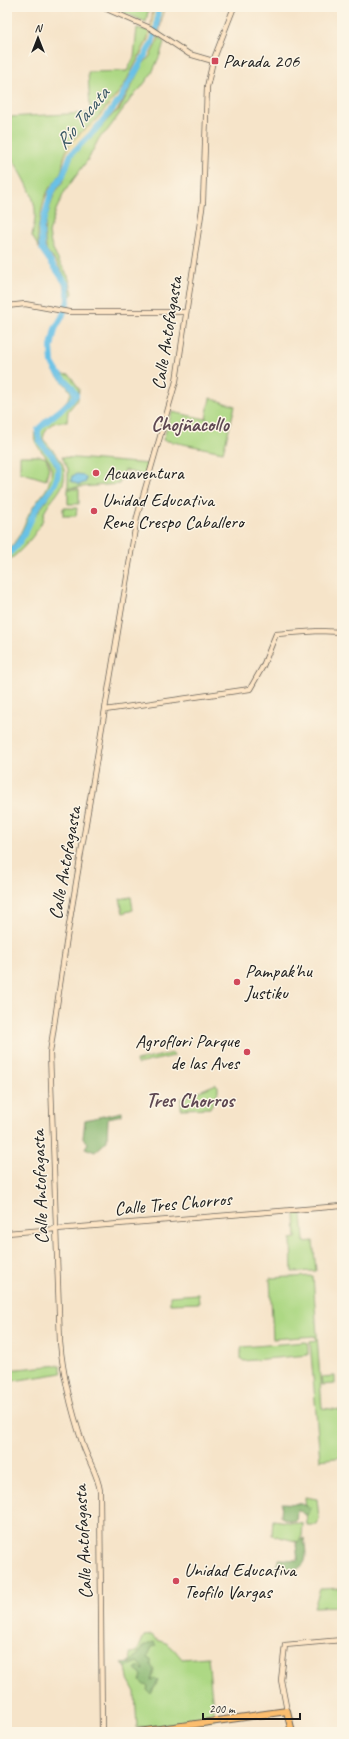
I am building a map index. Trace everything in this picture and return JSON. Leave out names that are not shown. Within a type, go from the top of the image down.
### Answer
[{"type":"highway","points":[[140,1732],[287,1711],[292,1732]]},
{"type":"main road","points":[[102,7],[150,28],[189,54],[213,60]]},
{"type":"main road","name":"Calle Antofagasta","points":[[102,1732],[100,1491],[98,1481],[83,1443],[62,1362],[60,1342],[50,1053],[137,517],[174,391],[203,202],[205,107],[207,87],[213,60],[234,7]]},
{"type":"main road","points":[[7,306],[25,304],[64,311],[186,312]]},
{"type":"main road","points":[[106,710],[250,689],[263,666],[276,634],[319,631],[342,632]]},
{"type":"main road","name":"Calle Tres Chorros","points":[[7,1232],[342,1206]]},
{"type":"main road","points":[[287,1711],[281,1680],[285,1645],[342,1640]]},
{"type":"green space","points":[[111,7],[149,7],[146,22]]},
{"type":"green space","points":[[137,28],[150,31],[147,41],[124,86],[94,122],[76,137],[64,158],[62,170],[58,178],[49,189],[38,239],[39,248],[32,236],[35,214],[32,197],[18,167],[10,156],[7,156],[7,117],[89,113],[88,72],[127,71],[134,57]]},
{"type":"green space","points":[[159,36],[164,42],[152,73],[107,131],[99,138],[89,158],[65,191],[56,210],[49,233],[51,244],[56,256],[68,276],[73,293],[70,297],[70,287],[63,274],[46,250],[44,232],[46,219],[54,194],[63,181],[73,155],[114,113],[119,110],[142,65],[150,56]]},
{"type":"green space","points":[[51,364],[71,388],[73,393],[67,405],[38,429],[38,440],[50,456],[55,466],[55,477],[50,488],[36,507],[21,537],[7,553],[7,550],[16,540],[36,503],[47,489],[50,479],[50,463],[34,438],[37,428],[68,399],[71,393],[57,376]]},
{"type":"green space","points":[[61,374],[70,375],[79,389],[78,399],[68,411],[67,422],[51,424],[46,430],[43,439],[63,465],[65,476],[64,482],[47,507],[41,524],[33,536],[17,554],[7,561],[7,557],[21,543],[33,519],[54,490],[58,480],[61,468],[53,455],[41,442],[39,433],[42,428],[69,406],[77,394],[73,386]]},
{"type":"green space","points":[[210,398],[235,406],[223,452],[163,440],[172,412],[206,419]]},
{"type":"green space","points":[[20,456],[40,456],[46,458],[49,466],[46,480],[20,472]]},
{"type":"green space","name":"Acuaventura","points":[[62,457],[149,464],[145,476],[125,470],[119,484],[68,488],[68,469]]},
{"type":"green space","points":[[68,489],[79,489],[79,504],[68,504]]},
{"type":"green space","points":[[63,508],[77,508],[76,516],[63,516]]},
{"type":"green space","points":[[131,897],[133,910],[123,913],[120,899]]},
{"type":"green space","points":[[173,1053],[174,1056],[137,1064],[136,1061]]},
{"type":"green space","points":[[216,1084],[218,1086],[218,1092],[210,1108],[181,1109],[181,1099]]},
{"type":"green space","points":[[122,1112],[122,1115],[108,1118],[107,1141],[95,1152],[85,1148],[88,1143],[83,1138],[85,1120]]},
{"type":"green space","points":[[302,1212],[304,1242],[313,1241],[316,1271],[292,1272],[291,1239],[296,1238],[295,1213]]},
{"type":"green space","points":[[313,1276],[322,1408],[340,1410],[342,1457],[320,1460],[310,1342],[316,1341],[315,1336],[273,1339],[270,1278]]},
{"type":"green space","points":[[198,1294],[199,1303],[170,1304],[170,1296]]},
{"type":"green space","points":[[308,1343],[308,1355],[244,1361],[241,1359],[242,1347]]},
{"type":"green space","points":[[60,1365],[62,1373],[7,1382],[7,1370]]},
{"type":"green space","points":[[335,1376],[335,1384],[322,1385],[321,1377]]},
{"type":"green space","points":[[305,1497],[317,1499],[319,1518],[317,1525],[307,1525]]},
{"type":"green space","points":[[282,1503],[302,1504],[311,1508],[309,1514],[306,1515],[297,1509],[296,1521],[288,1520],[281,1517]]},
{"type":"green space","points":[[273,1520],[303,1524],[302,1536],[299,1542],[272,1535]]},
{"type":"green space","points":[[304,1538],[306,1556],[303,1565],[291,1571],[273,1570],[279,1559],[298,1560],[296,1543]]},
{"type":"green space","points":[[342,1588],[342,1606],[314,1607],[320,1589]]},
{"type":"green space","points":[[152,1635],[157,1640],[171,1646],[182,1659],[208,1657],[214,1719],[137,1728],[135,1692],[128,1679],[126,1667],[122,1663],[131,1662],[130,1653],[137,1652],[144,1636]]},
{"type":"green space","points":[[154,1642],[156,1646],[152,1647],[147,1658],[151,1660],[151,1665],[154,1670],[151,1681],[155,1678],[158,1681],[151,1694],[147,1690],[148,1686],[144,1685],[140,1681],[142,1675],[135,1670],[138,1667],[144,1670],[143,1667],[138,1662],[126,1667],[122,1663],[132,1662],[144,1646]]},
{"type":"sand","points":[[153,7],[164,7],[158,40],[150,56],[142,65],[118,110],[73,155],[63,181],[54,194],[46,219],[44,232],[46,250],[57,263],[70,287],[70,297],[67,310],[64,309],[67,298],[65,288],[59,276],[39,248],[38,229],[44,200],[49,189],[58,178],[62,170],[68,147],[76,137],[94,122],[124,86],[147,41],[151,26]]},
{"type":"water","points":[[77,474],[83,475],[86,478],[86,482],[79,485],[71,481],[72,476]]},
{"type":"waterway","name":"Río Tacata","points":[[7,555],[21,540],[36,509],[51,489],[57,478],[58,466],[56,461],[40,442],[38,430],[67,405],[76,395],[72,387],[58,373],[52,363],[51,347],[55,329],[62,317],[68,301],[67,285],[42,249],[41,229],[51,193],[63,175],[71,154],[94,131],[119,101],[152,43],[157,26],[158,7]]},
{"type":"place","name":"Parada 206","points":[[215,61]]},
{"type":"place","name":"Acuaventura","points":[[96,473]]},
{"type":"place","name":"Unidad Educativa Rene Crespo Caballero","points":[[94,511]]},
{"type":"place","name":"Pampak'hu Justiku","points":[[237,982]]},
{"type":"place","name":"Agroflori Parque de las Aves","points":[[247,1052]]},
{"type":"place","name":"Unidad Educativa Teofilo Vargas","points":[[176,1581]]},
{"type":"district","name":"Chojñacollo","points":[[190,424]]},
{"type":"district","name":"Tres Chorros","points":[[190,1100]]}]
